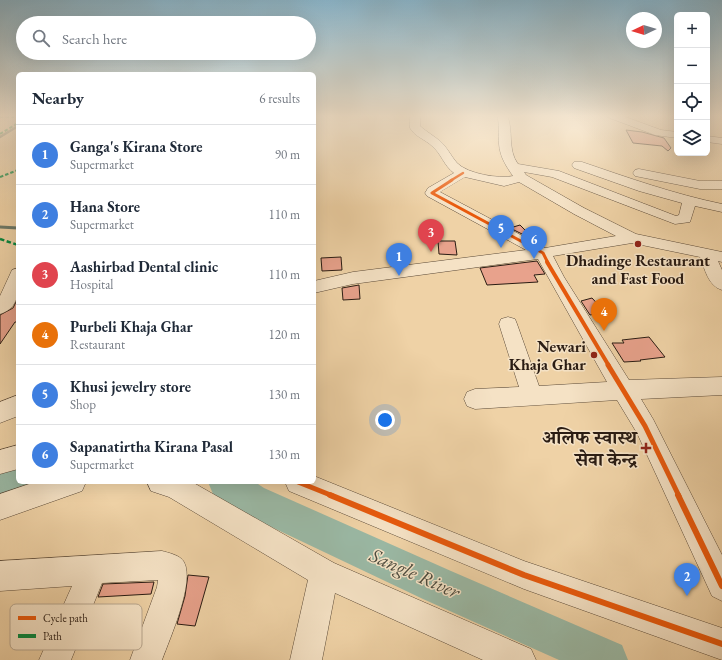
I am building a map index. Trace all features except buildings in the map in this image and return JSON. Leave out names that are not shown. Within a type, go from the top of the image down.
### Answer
[{"type":"street","points":[[438,146],[454,167],[463,173],[496,181],[504,182],[517,172],[555,174],[675,220],[685,219],[689,201]]},
{"type":"street","points":[[504,146],[517,172],[579,211],[632,238],[714,255],[718,280],[722,284]]},
{"type":"street","points":[[578,165],[651,190],[689,201],[722,208]]},
{"type":"street","points":[[463,173],[432,193],[543,253],[556,278],[652,440],[722,586]]},
{"type":"street","points":[[639,173],[700,185],[722,185]]},
{"type":"street","points":[[316,287],[353,278],[543,253],[632,238]]},
{"type":"street","points":[[0,308],[6,303],[16,280]]},
{"type":"street","points":[[508,324],[532,395]]},
{"type":"street","points":[[475,399],[623,390],[722,386]]},
{"type":"street","points":[[0,413],[16,406]]},
{"type":"street","points":[[0,462],[16,458]]},
{"type":"street","points":[[0,508],[67,484]]},
{"type":"street","points":[[167,484],[174,486],[324,574],[520,660]]},
{"type":"street","points":[[303,484],[524,575],[722,644]]},
{"type":"street","points":[[0,576],[162,565],[169,567],[173,571],[172,587],[146,660]]},
{"type":"street","points":[[79,604],[94,569]]},
{"type":"street","points":[[306,660],[324,574]]},
{"type":"street","points":[[55,660],[59,650]]},
{"type":"waterway","points":[[0,227],[16,228]]},
{"type":"waterway","name":"Sangle River","points":[[0,487],[16,483]]},
{"type":"waterway","name":"Sangle River","points":[[228,484],[252,500],[437,585],[607,660]]},
{"type":"marked path","points":[[0,177],[16,171]]},
{"type":"marked path","points":[[0,239],[16,244]]},
{"type":"cycle path","points":[[463,173],[432,193],[543,253],[556,278],[645,426],[722,586]]},
{"type":"cycle path","points":[[303,484],[524,575],[722,644]]},
{"type":"place","name":"Dhadinge Restaurant and Fast Food","points":[[638,244]]},
{"type":"place","name":"Khusi jewelry store","points":[[501,248]]},
{"type":"place","name":"Aashirbad Dental clinic","points":[[431,252]]},
{"type":"place","name":"Sapanatirtha Kirana Pasal","points":[[534,259]]},
{"type":"place","name":"Ganga's Kirana Store","points":[[399,276]]},
{"type":"place","name":"Purbeli Khaja Ghar","points":[[604,331]]},
{"type":"place","name":"Newari Khaja Ghar","points":[[594,355]]},
{"type":"place","name":"अलिफ स्वास्थ सेवा केन्द्र","points":[[646,448]]},
{"type":"place","name":"Hana Store","points":[[687,596]]}]
